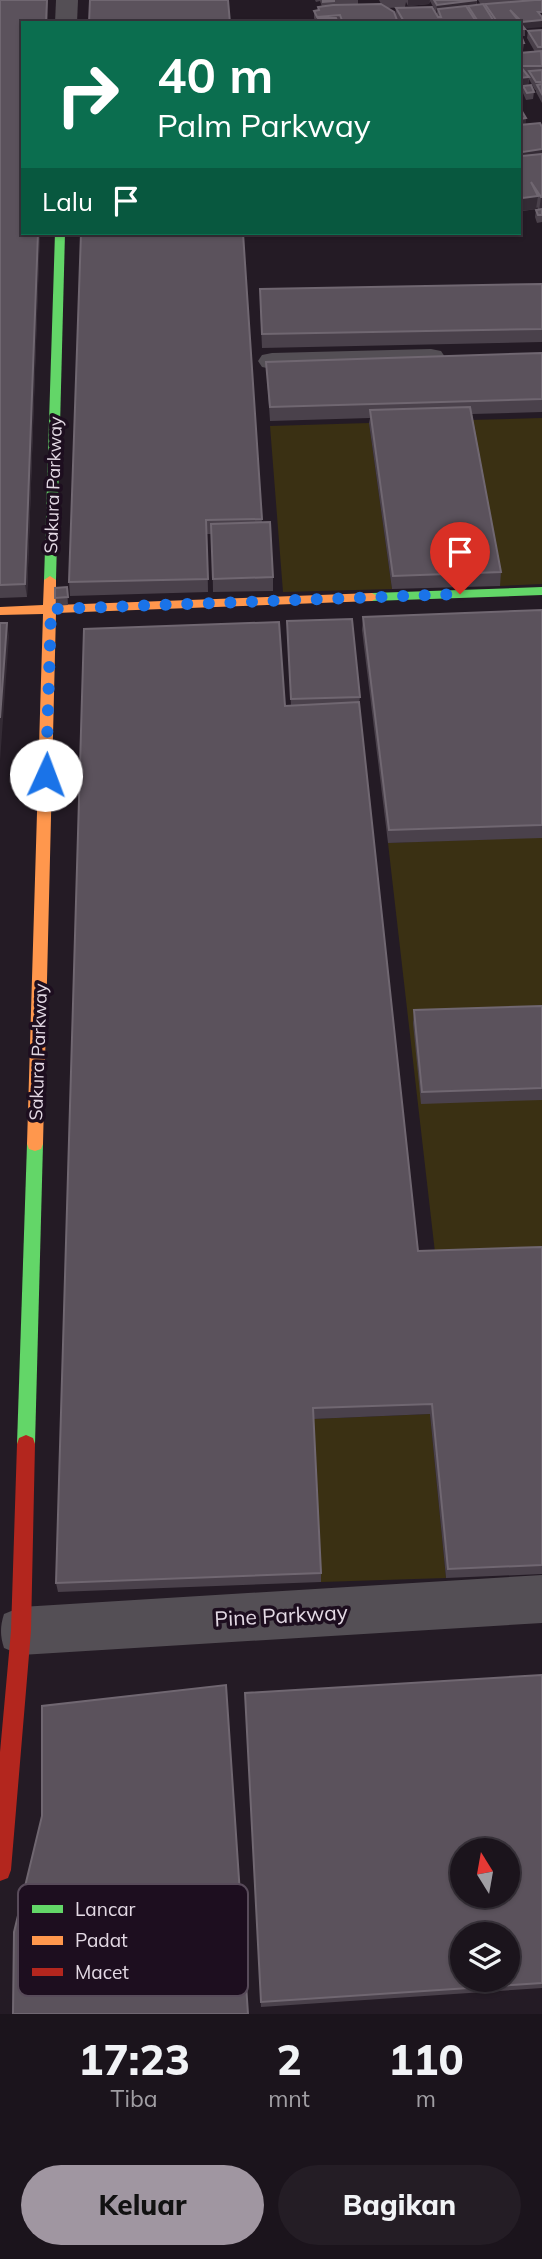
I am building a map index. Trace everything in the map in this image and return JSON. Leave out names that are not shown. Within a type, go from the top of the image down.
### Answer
[{"type":"street","points":[[66,21],[67,0]]},
{"type":"street","name":"Sakura Parkway","points":[[0,1870],[21,1630],[60,235]]},
{"type":"street","points":[[272,361],[461,356]]},
{"type":"street","points":[[0,611],[542,591]]},
{"type":"street","name":"Pine Parkway","points":[[21,1630],[542,1599]]},
{"type":"shaded area","points":[[542,418],[542,584],[500,586],[469,420]]},
{"type":"shaded area","points":[[369,423],[392,589],[283,592],[270,426]]},
{"type":"shaded area","points":[[542,837],[542,1258],[436,1261],[388,843]]},
{"type":"shaded area","points":[[430,1414],[446,1578],[321,1582],[312,1419]]},
{"type":"building","points":[[0,0],[47,0],[46,21],[21,21],[21,235],[38,235],[25,584],[0,585]]},
{"type":"building","points":[[90,0],[228,0],[230,21],[89,21]]},
{"type":"building","points":[[434,0],[477,0],[437,5]]},
{"type":"building","points":[[542,0],[542,12],[538,12],[542,20],[522,22],[510,10],[519,21],[497,21],[485,4]]},
{"type":"building","points":[[381,4],[394,12],[397,21],[342,21],[340,15],[317,17],[314,11],[319,10],[318,7]]},
{"type":"building","points":[[483,4],[494,21],[478,21],[468,6]]},
{"type":"building","points":[[466,6],[476,21],[400,21],[403,20],[396,8],[432,7],[438,17],[441,17],[438,9]]},
{"type":"building","points":[[318,18],[336,18],[337,21],[319,21]]},
{"type":"building","points":[[542,30],[542,47],[538,47],[528,31]]},
{"type":"building","points":[[541,51],[542,66],[521,66],[521,53]]},
{"type":"building","points":[[521,67],[529,77],[521,78]]},
{"type":"building","points":[[542,70],[542,82],[536,82],[529,71]]},
{"type":"building","points":[[531,85],[534,92],[527,93],[523,86]]},
{"type":"building","points":[[540,123],[542,149],[523,152],[521,125]]},
{"type":"building","points":[[521,154],[542,154],[542,197],[531,182],[538,196],[523,198]]},
{"type":"building","points":[[81,235],[243,235],[262,519],[206,520],[208,579],[69,582]]},
{"type":"building","points":[[542,284],[542,329],[262,334],[260,289]]},
{"type":"building","points":[[542,353],[542,399],[270,407],[266,362]]},
{"type":"building","points":[[470,407],[501,572],[393,576],[370,410]]},
{"type":"building","points":[[270,522],[273,577],[213,579],[211,524]]},
{"type":"building","points":[[67,587],[68,597],[55,598],[55,588]]},
{"type":"building","points":[[542,610],[542,825],[389,830],[363,617]]},
{"type":"building","points":[[352,619],[360,697],[291,699],[287,621]]},
{"type":"building","points":[[279,622],[285,706],[359,702],[418,1251],[542,1247],[542,1565],[448,1569],[432,1404],[313,1408],[321,1573],[56,1583],[84,629]]},
{"type":"building","points":[[0,623],[7,623],[0,718]]},
{"type":"building","points":[[542,1006],[542,1088],[422,1092],[414,1010]]},
{"type":"building","points":[[542,1675],[542,1983],[520,1984],[520,1922],[450,1922],[450,1989],[261,2002],[245,1693]]},
{"type":"building","points":[[226,1685],[239,1884],[26,1884],[42,1816],[42,1706]]},
{"type":"building","points":[[18,1915],[18,1996],[247,1996],[248,2014],[13,2014],[14,1932]]},
{"type":"traffic: fast","points":[[50,580],[60,235]]},
{"type":"traffic: fast","points":[[372,597],[542,591]]},
{"type":"traffic: fast","points":[[26,1444],[35,1144]]},
{"type":"traffic: slow","points":[[35,1144],[50,580]]},
{"type":"traffic: slow","points":[[0,611],[372,597]]},
{"type":"traffic: jam","points":[[0,1870],[21,1631],[26,1444]]},
{"type":"route","points":[[46,775],[51,609],[460,594]]}]
